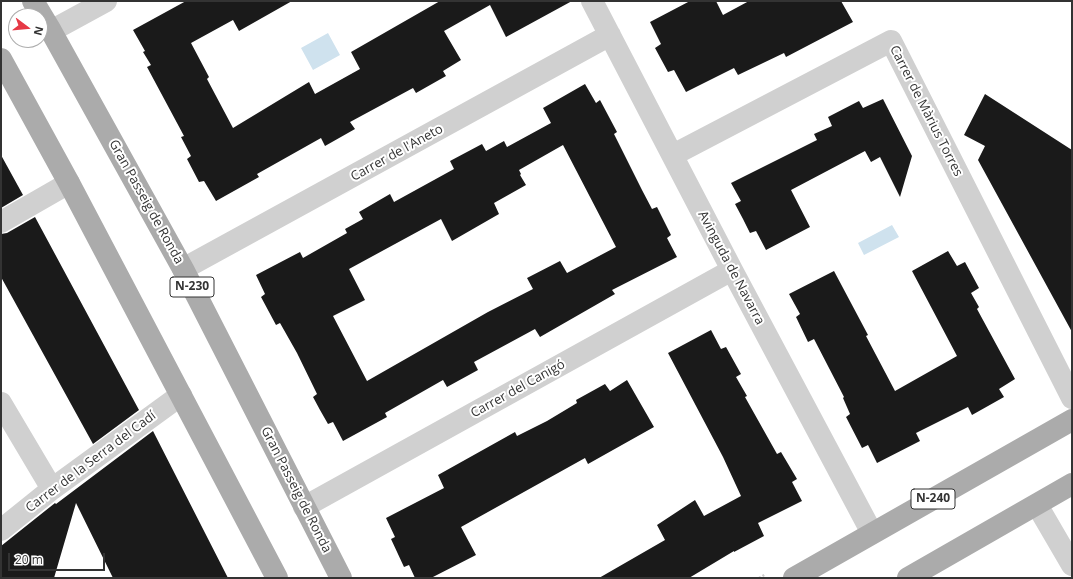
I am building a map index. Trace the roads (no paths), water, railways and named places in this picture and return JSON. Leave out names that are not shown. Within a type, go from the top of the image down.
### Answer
[{"type":"main road","name":"Gran Passeig de Ronda","points":[[33,1],[183,269],[341,578]]},
{"type":"main road","points":[[1,59],[69,183],[277,578]]},
{"type":"main road","name":"N-240","points":[[794,578],[1072,420]]},
{"type":"main road","points":[[908,578],[1072,484]]},
{"type":"street","points":[[51,31],[106,1]]},
{"type":"street","name":"Avinguda de Navarra","points":[[592,1],[732,270],[872,533]]},
{"type":"street","name":"Carrer de l'Aneto","points":[[183,269],[610,35]]},
{"type":"street","name":"Carrer de Màrius Torres","points":[[673,155],[891,41],[1072,398]]},
{"type":"street","points":[[1,222],[69,183]]},
{"type":"street","name":"Carrer del Canigó","points":[[304,507],[732,270]]},
{"type":"street","name":"Carrer de la Serra del Cadí","points":[[1,530],[52,489],[181,395]]},
{"type":"street","points":[[1,403],[52,489]]},
{"type":"street","points":[[1037,505],[1072,565]]},
{"type":"water","points":[[328,33],[340,55],[313,70],[301,48]]},
{"type":"water","points":[[892,225],[899,237],[864,255],[858,243]]}]
